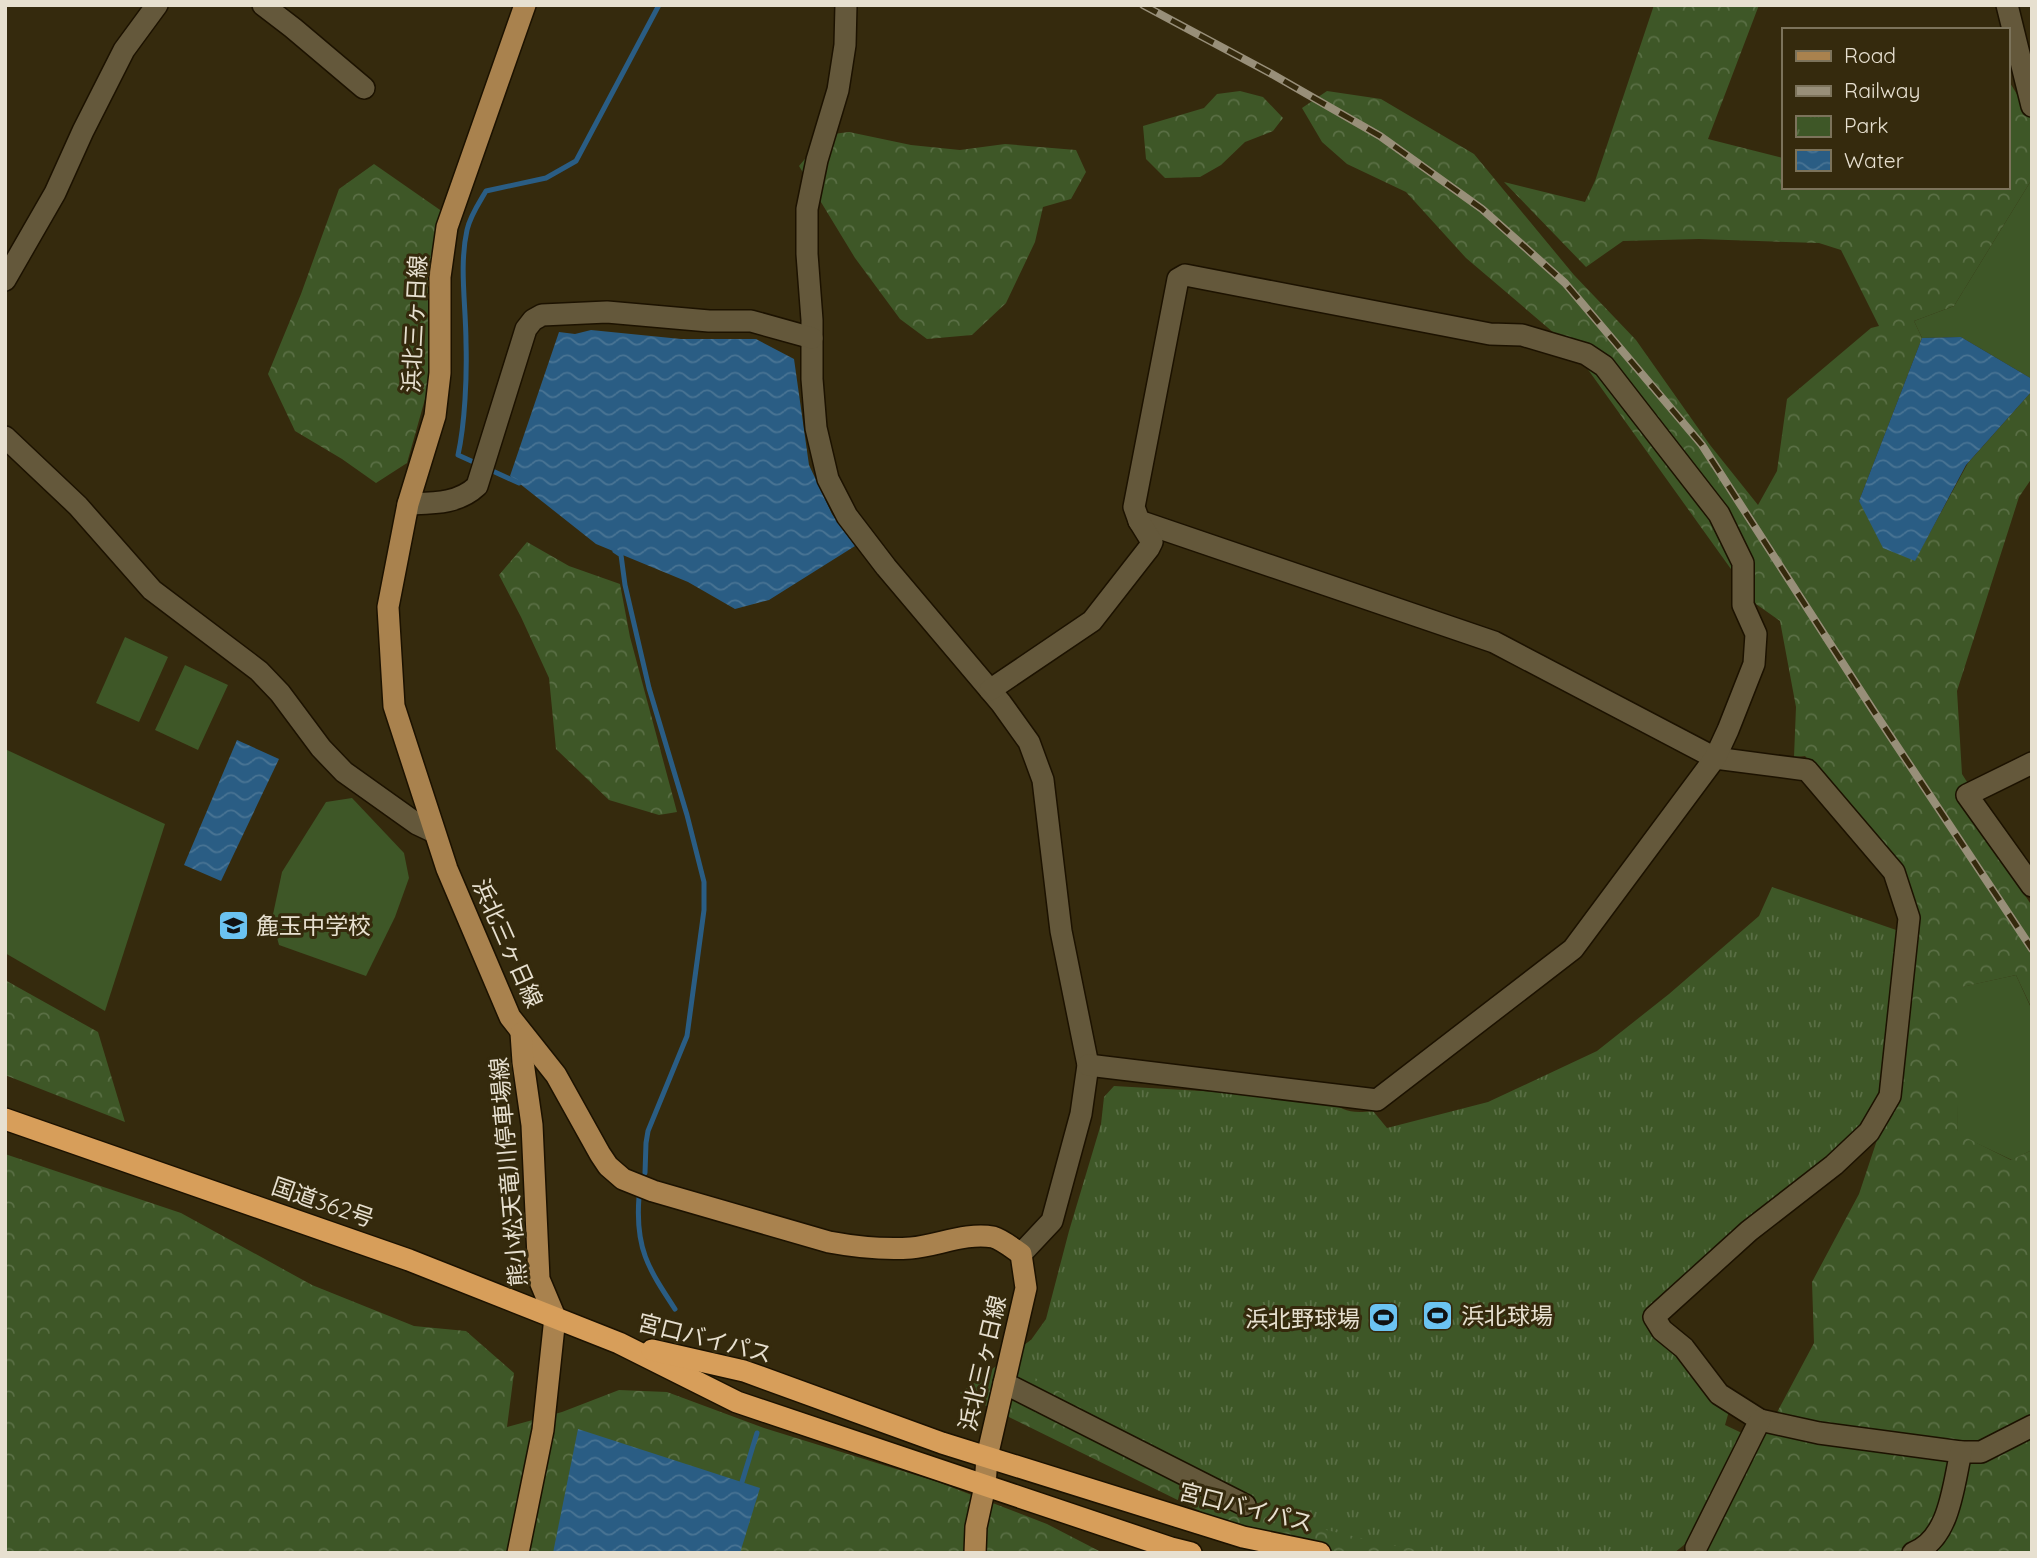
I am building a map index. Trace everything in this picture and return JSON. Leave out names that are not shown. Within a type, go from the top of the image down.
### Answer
[{"type":"highway","name":"国道362号","points":[[5,1119],[410,1260],[619,1343]]},
{"type":"highway","name":"宮口バイパス","points":[[619,1343],[744,1371],[987,1457],[1243,1537],[1320,1553]]},
{"type":"highway","name":"宮口バイパス","points":[[619,1343],[737,1402],[1191,1553]]},
{"type":"main road","name":"浜北三ヶ日線","points":[[525,5],[447,228],[440,277],[440,373],[435,416],[408,504],[388,607],[394,706],[447,869],[510,1017],[556,1075],[608,1166],[633,1184],[829,1242],[855,1247],[912,1248],[975,1236],[993,1237],[1021,1254],[1026,1288],[987,1457],[985,1486],[976,1527],[975,1553]]},
{"type":"main road","name":"熊小松天竜川停車場線","points":[[518,1553],[543,1430],[555,1317],[539,1279],[532,1125],[521,1033]]},
{"type":"street","points":[[5,281],[55,193],[124,50],[157,5]]},
{"type":"street","points":[[263,5],[364,88]]},
{"type":"street","points":[[846,5],[845,45],[838,90],[817,160],[807,209],[816,428],[828,479],[848,516],[886,567],[990,690],[1029,742],[1043,780],[1061,931],[1088,1065],[1082,1114],[1052,1220],[1021,1254]]},
{"type":"street","points":[[2007,5],[2032,106]]},
{"type":"street","points":[[990,690],[1092,621],[1152,542],[1134,507],[1178,279],[1185,275],[1490,334],[1522,335],[1586,354],[1604,366],[1719,514],[1743,563],[1743,604],[1756,634],[1754,664],[1715,758],[1573,949],[1377,1100],[1088,1065]]},
{"type":"street","points":[[408,504],[448,502],[468,494],[477,486],[526,329],[533,320],[542,315],[607,312],[709,321],[751,321],[812,338]]},
{"type":"street","points":[[5,437],[78,506],[152,590],[259,671],[280,693],[321,748],[344,772],[417,824],[435,832]]},
{"type":"street","points":[[1139,521],[1493,642],[1715,758],[1807,770],[1894,872],[1909,918],[1889,1096],[1870,1132],[1834,1165],[1749,1231],[1654,1317],[1662,1330],[1684,1348],[1719,1394],[1760,1420],[1819,1433],[1961,1452],[1981,1452],[2032,1426]]},
{"type":"street","points":[[2032,763],[1967,795],[2032,886]]},
{"type":"street","points":[[1004,1384],[1245,1505]]},
{"type":"street","points":[[1696,1548],[1760,1420]]},
{"type":"street","points":[[1913,1553],[1933,1539],[1943,1524],[1961,1452]]},
{"type":"green space","points":[[1654,5],[1759,5],[1708,139],[1782,158],[1782,189],[2009,189],[2009,81],[2032,119],[2032,179],[1954,306],[1914,321],[1922,338],[1859,501],[1915,560],[1968,463],[2032,391],[2032,478],[2019,497],[1957,691],[1962,774],[1993,823],[2005,865],[2032,906],[2032,1009],[2016,975],[1962,987],[1957,1133],[2011,1160],[2032,1150],[2032,1553],[1702,1553],[1814,1343],[1812,1282],[1859,1194],[1882,1125],[1914,928],[1834,788],[1805,756],[1794,757],[1796,707],[1780,621],[1756,604],[1574,350],[1466,258],[1406,192],[1347,164],[1322,142],[1302,108],[1327,91],[1381,99],[1474,154],[1574,275],[1636,340],[1710,445],[1758,505],[1777,471],[1787,399],[1871,328],[1879,326],[1841,250],[1819,243],[1699,239],[1623,241],[1586,267],[1504,182],[1585,202],[1595,181]]},
{"type":"green space","points":[[1240,91],[1263,97],[1283,118],[1273,131],[1245,142],[1221,165],[1200,177],[1165,178],[1146,159],[1143,126],[1204,108],[1217,94]]},
{"type":"green space","points":[[849,132],[911,145],[960,150],[1005,144],[1076,150],[1086,172],[1071,199],[1043,207],[1035,242],[1006,303],[972,335],[927,339],[900,319],[855,258],[799,166],[825,135]]},
{"type":"green space","points":[[374,164],[443,212],[440,346],[407,463],[376,483],[295,431],[268,374],[301,294],[339,189]]},
{"type":"green space","points":[[2032,179],[2032,379],[1961,337],[1922,338],[1914,321],[1954,306]]},
{"type":"green space","points":[[527,542],[569,566],[620,584],[630,637],[677,812],[659,815],[609,800],[556,749],[549,678],[499,575]]},
{"type":"green space","points":[[125,637],[168,657],[139,722],[96,703]]},
{"type":"green space","points":[[185,665],[228,685],[198,750],[155,730]]},
{"type":"green space","points":[[5,749],[165,824],[105,1011],[5,953]]},
{"type":"green space","points":[[352,798],[404,853],[409,878],[395,917],[366,976],[279,945],[272,919],[282,872],[326,802]]},
{"type":"green space","points":[[1772,887],[1899,931],[1878,1098],[1865,1129],[1647,1312],[1679,1355],[1729,1411],[1725,1425],[1744,1434],[1700,1532],[1674,1553],[1440,1553],[1391,1545],[1292,1522],[1010,1364],[1011,1355],[1031,1340],[1046,1319],[1101,1124],[1104,1097],[1114,1086],[1325,1098],[1348,1111],[1373,1111],[1387,1128],[1488,1102],[1597,1051],[1669,994],[1759,916]]},
{"type":"green space","points":[[2016,975],[2032,1010],[2032,1150],[2012,1160],[1957,1134],[1958,1023],[1961,987]]},
{"type":"green space","points":[[5,980],[98,1032],[125,1122],[5,1075]]},
{"type":"green space","points":[[5,1154],[181,1213],[312,1285],[414,1326],[466,1331],[514,1373],[507,1427],[562,1412],[619,1390],[667,1392],[764,1428],[938,1482],[1047,1524],[1103,1553],[5,1553]]},
{"type":"green space","points":[[1031,1340],[1668,1553],[1269,1553],[1202,1512],[960,1393]]},
{"type":"water","points":[[591,330],[681,339],[756,339],[794,359],[809,465],[832,514],[855,546],[769,600],[735,609],[688,582],[596,544],[510,476],[559,332],[575,334]]},
{"type":"water","points":[[1961,337],[2032,379],[2032,391],[1966,465],[1915,561],[1883,548],[1859,501],[1922,338]]},
{"type":"water","points":[[237,740],[279,759],[221,881],[184,865]]},
{"type":"water","points":[[578,1429],[760,1488],[740,1553],[553,1553]]},
{"type":"waterway","points":[[478,464],[458,455],[466,385],[463,258],[470,220],[486,191],[546,178],[576,161],[659,5]]},
{"type":"waterway","points":[[486,468],[519,483]]},
{"type":"waterway","points":[[615,551],[621,555],[625,585],[649,688],[704,882],[704,910],[687,1036],[648,1131],[645,1173]]},
{"type":"waterway","points":[[639,1197],[639,1230],[645,1257],[675,1309]]},
{"type":"waterway","points":[[742,1482],[757,1433]]},
{"type":"railway","points":[[1143,5],[1380,136],[1482,209],[1565,283],[1702,445],[1873,710],[2032,949]]},
{"type":"place","name":"麁玉中学校","points":[[233,925]]},
{"type":"place","name":"浜北球場","points":[[1438,1315]]},
{"type":"place","name":"浜北野球場","points":[[1383,1318]]}]
